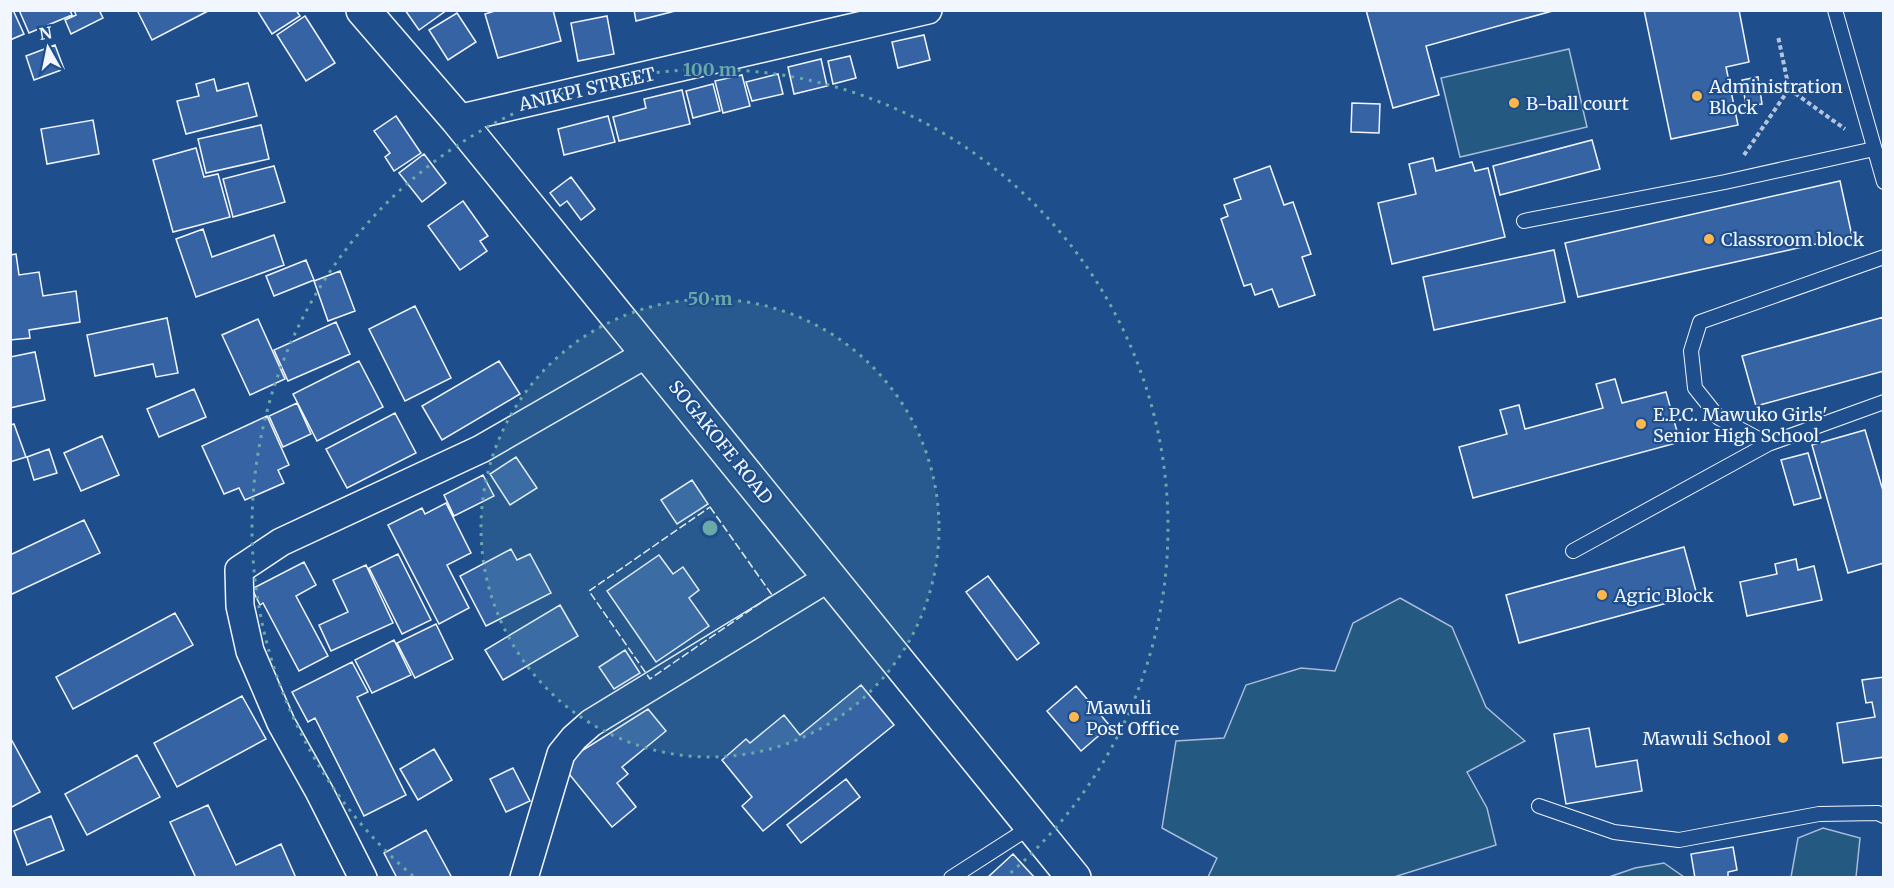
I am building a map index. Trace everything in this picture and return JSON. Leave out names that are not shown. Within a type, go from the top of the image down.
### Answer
[{"type":"main road","name":"SOGAKOFE ROAD","points":[[363,10],[458,119],[1074,878]]},
{"type":"street","name":"ANIKPI STREET","points":[[458,119],[928,10]]},
{"type":"street","points":[[363,878],[320,791],[282,723],[250,651],[240,606],[239,570],[281,542],[481,449],[648,353]]},
{"type":"street","points":[[524,878],[561,754],[573,738],[591,723],[830,577]]},
{"type":"lane","points":[[1835,10],[1884,182]]},
{"type":"lane","points":[[1524,221],[1725,182],[1874,149]]},
{"type":"lane","points":[[1768,444],[1719,418],[1695,387],[1691,351],[1700,322],[1884,257]]},
{"type":"lane","points":[[1573,551],[1768,444],[1884,402]]},
{"type":"lane","points":[[1539,806],[1614,832],[1679,840],[1819,814],[1878,813],[1884,816]]},
{"type":"lane","points":[[951,878],[1032,826]]},
{"type":"path","points":[[1778,36],[1789,89],[1874,149]]},
{"type":"path","points":[[1725,182],[1789,89]]},
{"type":"shaded area","name":"B-ball court","points":[[1569,49],[1587,127],[1460,157],[1441,78]]},
{"type":"shaded area","points":[[1400,598],[1452,627],[1486,707],[1525,741],[1467,772],[1487,808],[1496,845],[1394,877],[1208,877],[1217,858],[1162,828],[1176,741],[1224,738],[1246,685],[1301,668],[1335,671],[1353,623]]},
{"type":"shaded area","points":[[1823,828],[1860,838],[1856,877],[1791,877],[1798,838]]},
{"type":"shaded area","points":[[1664,863],[1684,877],[1609,877],[1635,868]]},
{"type":"building","points":[[10,10],[13,10],[24,34],[10,40]]},
{"type":"building","points":[[19,10],[70,10],[72,15],[29,33]]},
{"type":"building","points":[[74,10],[99,10],[103,18],[71,34],[65,20],[76,15]]},
{"type":"building","points":[[137,10],[210,10],[152,40]]},
{"type":"building","points":[[257,10],[296,10],[300,16],[272,34]]},
{"type":"building","points":[[405,10],[447,10],[419,30]]},
{"type":"building","points":[[498,10],[553,10],[561,41],[498,58],[485,14]]},
{"type":"building","points":[[634,10],[679,10],[636,21]]},
{"type":"building","points":[[1366,10],[1556,10],[1426,46],[1439,95],[1393,108]]},
{"type":"building","name":"Administration Block","points":[[1644,10],[1739,10],[1749,62],[1726,67],[1738,125],[1671,139]]},
{"type":"building","points":[[457,13],[476,42],[448,60],[429,30]]},
{"type":"building","points":[[305,16],[335,63],[306,81],[277,35]]},
{"type":"building","points":[[607,16],[614,54],[578,61],[571,23]]},
{"type":"building","points":[[924,35],[930,60],[898,68],[892,42]]},
{"type":"building","points":[[55,45],[64,69],[34,80],[26,56]]},
{"type":"building","points":[[850,56],[856,78],[833,84],[828,61]]},
{"type":"building","points":[[821,59],[827,86],[794,94],[788,67]]},
{"type":"building","points":[[778,74],[783,94],[752,101],[746,82]]},
{"type":"building","points":[[742,75],[750,106],[723,113],[715,81]]},
{"type":"building","points":[[1758,77],[1762,104],[1746,106],[1742,80]]},
{"type":"building","points":[[214,79],[217,91],[248,83],[257,116],[186,134],[177,101],[199,96],[196,84]]},
{"type":"building","points":[[713,84],[720,111],[693,118],[686,91]]},
{"type":"building","points":[[682,90],[690,124],[619,141],[613,117],[646,108],[644,99]]},
{"type":"building","points":[[1352,103],[1380,104],[1379,133],[1351,132]]},
{"type":"building","points":[[396,116],[421,153],[394,171],[385,157],[390,153],[374,131]]},
{"type":"building","points":[[608,116],[615,142],[564,155],[558,129]]},
{"type":"building","points":[[93,120],[99,154],[47,164],[41,129]]},
{"type":"building","points":[[261,125],[269,159],[206,173],[198,139]]},
{"type":"building","points":[[1592,140],[1600,169],[1500,195],[1493,166]]},
{"type":"building","points":[[196,148],[204,177],[218,174],[230,217],[173,232],[153,160]]},
{"type":"building","points":[[424,154],[446,183],[422,202],[399,173]]},
{"type":"building","points":[[1433,158],[1436,171],[1472,162],[1475,171],[1488,168],[1505,237],[1392,264],[1378,203],[1416,194],[1409,164]]},
{"type":"building","points":[[274,166],[285,202],[233,217],[223,179]]},
{"type":"building","points":[[1270,166],[1284,205],[1293,202],[1311,254],[1302,257],[1315,295],[1279,307],[1272,289],[1255,295],[1251,284],[1244,286],[1221,219],[1228,216],[1224,205],[1241,199],[1234,179]]},
{"type":"building","points":[[571,177],[595,209],[581,220],[567,201],[560,206],[550,193]]},
{"type":"building","name":"Classroom block","points":[[1840,181],[1852,236],[1578,297],[1565,243]]},
{"type":"building","points":[[463,201],[488,236],[480,241],[487,251],[460,270],[428,226]]},
{"type":"building","points":[[203,229],[212,257],[274,235],[284,265],[196,297],[176,239]]},
{"type":"building","points":[[1554,250],[1565,302],[1434,330],[1423,277]]},
{"type":"building","points":[[16,254],[19,275],[39,272],[43,296],[76,291],[80,322],[29,330],[30,338],[10,340],[10,255]]},
{"type":"building","points":[[306,260],[314,280],[274,296],[266,276]]},
{"type":"building","points":[[340,271],[355,311],[328,321],[314,281]]},
{"type":"building","points":[[415,306],[451,378],[405,401],[369,329]]},
{"type":"building","points":[[1884,317],[1884,371],[1756,406],[1742,356]]},
{"type":"building","points":[[167,318],[178,373],[156,377],[153,364],[95,376],[87,335]]},
{"type":"building","points":[[258,319],[285,379],[250,395],[222,335]]},
{"type":"building","points":[[336,322],[350,354],[288,381],[274,350]]},
{"type":"building","points":[[35,352],[45,400],[10,408],[10,357]]},
{"type":"building","points":[[359,361],[383,407],[317,441],[293,394]]},
{"type":"building","points":[[499,361],[520,394],[442,440],[422,406]]},
{"type":"building","points":[[1615,379],[1622,403],[1666,392],[1680,442],[1473,498],[1459,447],[1507,434],[1500,410],[1519,405],[1525,429],[1603,408],[1596,384]]},
{"type":"building","points":[[194,389],[206,417],[159,437],[147,409]]},
{"type":"building","points":[[297,403],[311,434],[283,447],[269,416]]},
{"type":"building","points":[[395,413],[416,453],[347,488],[326,449]]},
{"type":"building","points":[[267,416],[289,465],[278,470],[284,483],[245,500],[239,488],[224,494],[202,446]]},
{"type":"building","points":[[14,424],[26,457],[10,462],[10,425]]},
{"type":"building","points":[[1865,430],[1884,494],[1884,563],[1848,573],[1812,445]]},
{"type":"building","points":[[102,436],[119,475],[81,491],[64,453]]},
{"type":"building","points":[[49,449],[57,473],[34,480],[27,457]]},
{"type":"building","points":[[1808,453],[1821,498],[1794,505],[1781,460]]},
{"type":"building","points":[[516,457],[537,488],[510,505],[490,474]]},
{"type":"building","points":[[483,475],[494,496],[454,516],[444,495]]},
{"type":"building","points":[[692,480],[708,504],[677,524],[661,500]]},
{"type":"building","points":[[446,503],[471,553],[447,565],[469,608],[439,624],[388,525],[422,508],[425,514]]},
{"type":"building","points":[[84,520],[100,553],[10,595],[10,555]]},
{"type":"building","name":"Agric Block","points":[[1684,547],[1697,595],[1519,643],[1506,595]]},
{"type":"building","points":[[511,549],[517,560],[530,554],[551,593],[486,626],[460,576]]},
{"type":"building","points":[[398,554],[431,620],[402,634],[369,568]]},
{"type":"building","points":[[659,555],[673,574],[683,567],[699,590],[689,598],[709,626],[656,662],[607,591]]},
{"type":"building","points":[[1796,559],[1798,570],[1814,566],[1822,600],[1747,616],[1740,582],[1777,574],[1775,564]]},
{"type":"building","points":[[304,562],[316,585],[296,596],[328,656],[299,671],[263,603],[260,605],[252,589]]},
{"type":"building","points":[[366,565],[393,623],[331,651],[319,625],[348,612],[333,580]]},
{"type":"building","points":[[988,576],[1039,643],[1017,660],[966,592]]},
{"type":"building","points":[[560,605],[578,636],[503,680],[485,650]]},
{"type":"building","points":[[175,613],[193,645],[73,709],[56,677]]},
{"type":"building","points":[[436,624],[453,659],[415,678],[397,643]]},
{"type":"building","points":[[394,640],[411,675],[372,693],[355,660]]},
{"type":"building","points":[[625,650],[640,673],[614,689],[599,667]]},
{"type":"building","points":[[352,662],[368,692],[357,697],[406,795],[364,816],[315,718],[308,722],[292,692]]},
{"type":"building","points":[[1884,677],[1884,757],[1843,763],[1837,723],[1875,717],[1872,702],[1866,703],[1862,680]]},
{"type":"building","points":[[861,685],[894,725],[763,831],[742,806],[752,797],[722,760],[746,739],[750,743],[784,715],[800,735]]},
{"type":"building","points":[[1076,686],[1110,726],[1081,751],[1047,711]]},
{"type":"building","points":[[242,696],[266,739],[177,787],[154,743]]},
{"type":"building","points":[[648,709],[666,731],[622,767],[628,774],[617,783],[636,807],[612,827],[561,764]]},
{"type":"building","points":[[1589,728],[1596,767],[1637,760],[1642,791],[1566,804],[1554,734]]},
{"type":"building","points":[[10,737],[40,792],[10,808]]},
{"type":"building","points":[[434,749],[452,780],[418,800],[400,769]]},
{"type":"building","points":[[137,755],[160,797],[87,835],[65,794]]},
{"type":"building","points":[[513,768],[530,801],[506,812],[490,779]]},
{"type":"building","points":[[846,779],[860,797],[801,843],[787,825]]},
{"type":"building","points":[[208,805],[236,865],[281,844],[296,878],[196,878],[170,822]]},
{"type":"building","points":[[51,816],[64,850],[27,865],[14,831]]},
{"type":"building","points":[[426,830],[452,878],[397,878],[384,853]]},
{"type":"building","points":[[1733,847],[1737,870],[1728,872],[1728,878],[1695,878],[1691,854]]},
{"type":"building","points":[[1013,854],[1035,878],[987,878]]},
{"type":"fence","points":[[710,507],[772,595],[650,679],[589,591],[710,507]]},
{"type":"place","name":"Administration Block","points":[[1697,96]]},
{"type":"place","name":"B-ball court","points":[[1514,103]]},
{"type":"place","name":"Classroom block","points":[[1709,239]]},
{"type":"place","name":"E.P.C. Mawuko Girls' Senior High School","points":[[1641,424]]},
{"type":"place","name":"Agric Block","points":[[1602,595]]},
{"type":"place","name":"Mawuli Post Office","points":[[1074,717]]},
{"type":"place","name":"Mawuli School","points":[[1783,738]]}]
